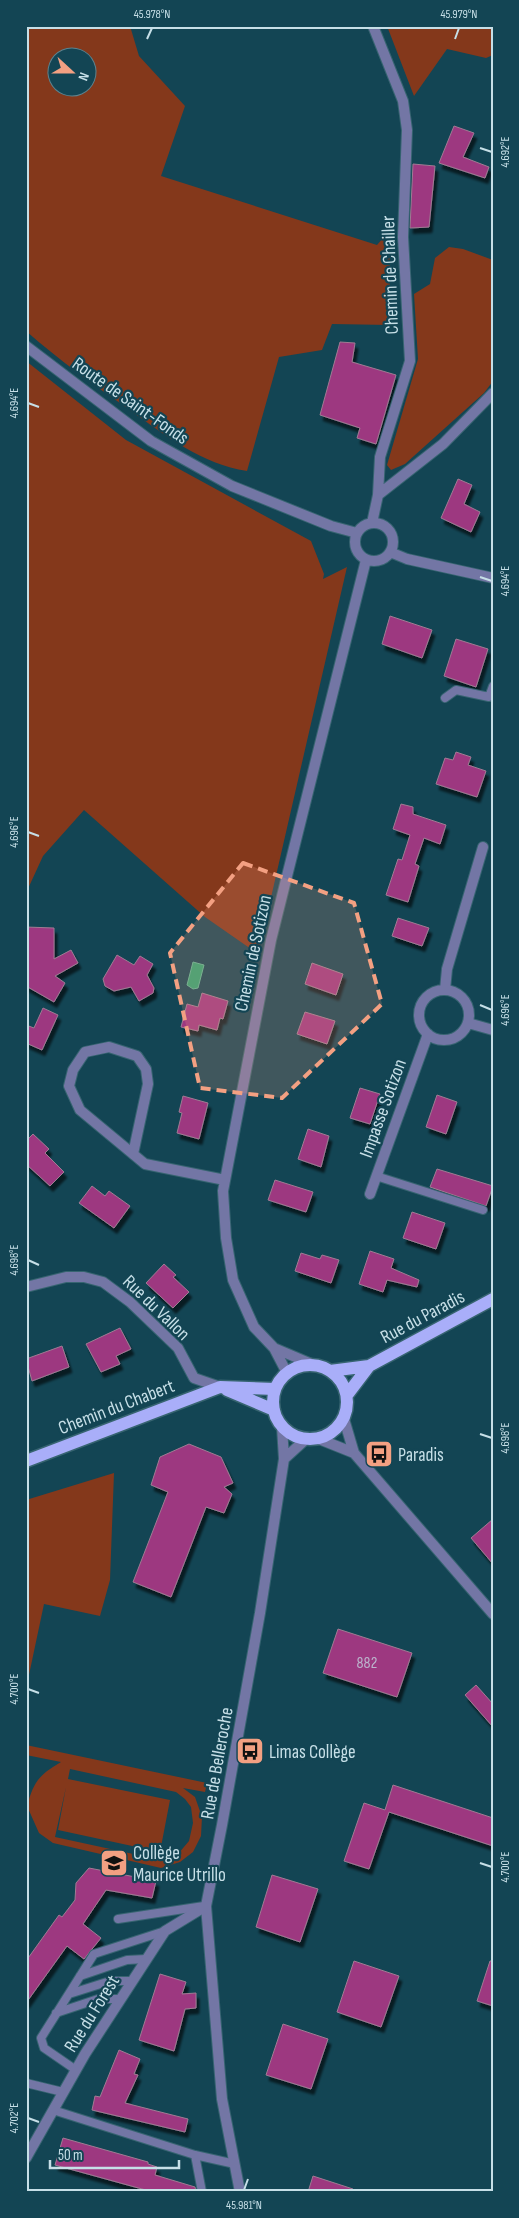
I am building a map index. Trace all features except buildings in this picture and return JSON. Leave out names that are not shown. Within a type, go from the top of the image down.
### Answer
[{"type":"main road","name":"Rue du Paradis","points":[[330,1371],[369,1366],[493,1299]]},
{"type":"main road","points":[[305,1365],[314,1365],[330,1371],[338,1377],[347,1394],[347,1407],[344,1419],[333,1431],[312,1439],[297,1437],[282,1427],[274,1410],[275,1389],[287,1373],[305,1365]]},
{"type":"main road","name":"Rue du Paradis","points":[[347,1394],[369,1366]]},
{"type":"main road","name":"Chemin du Chabert","points":[[26,1461],[220,1387],[275,1389]]},
{"type":"main road","points":[[220,1387],[274,1410]]},
{"type":"street","name":"Chemin de Chailler","points":[[372,524],[378,495],[380,457],[410,361],[403,237],[407,130],[403,101],[373,26]]},
{"type":"street","name":"Route de Saint-Fonds","points":[[26,346],[151,441],[232,486],[331,526],[357,533]]},
{"type":"street","points":[[378,495],[443,444],[493,393]]},
{"type":"street","points":[[372,524],[380,524],[392,536],[390,552],[384,558],[375,561],[366,560],[360,555],[356,548],[355,540],[357,533],[364,526],[372,524]]},
{"type":"street","points":[[390,552],[407,559],[493,578]]},
{"type":"street","name":"Chemin de Sotizon","points":[[287,1373],[274,1348],[254,1327],[233,1280],[226,1238],[223,1191],[271,940],[366,560]]},
{"type":"street","points":[[445,990],[447,969],[483,847]]},
{"type":"street","points":[[445,990],[452,992],[464,1001],[469,1015],[468,1022],[458,1036],[443,1040],[428,1034],[420,1022],[421,1007],[430,995],[445,990]]},
{"type":"street","points":[[468,1022],[493,1030]]},
{"type":"street","name":"Impasse Sotizon","points":[[370,1194],[428,1034]]},
{"type":"street","points":[[133,1154],[148,1084],[146,1069],[137,1056],[109,1047],[85,1052],[73,1070],[69,1086],[80,1110],[145,1164],[225,1180]]},
{"type":"street","name":"Rue du Vallon","points":[[26,1287],[66,1278],[84,1278],[103,1282],[113,1287],[178,1348],[194,1378],[220,1387]]},
{"type":"street","name":"Chemin de Sotizon","points":[[274,1348],[314,1365]]},
{"type":"street","points":[[344,1419],[354,1453],[493,1614]]},
{"type":"street","name":"Rue de Belleroche","points":[[240,2192],[222,2099],[206,1906],[249,1674],[284,1459],[282,1427]]},
{"type":"street","points":[[284,1459],[312,1439],[354,1453]]},
{"type":"street","name":"Rue du Forest","points":[[26,2158],[76,2070],[164,1930],[206,1906]]},
{"type":"lane","points":[[445,698],[456,690],[489,696],[493,686]]},
{"type":"lane","points":[[376,1176],[482,1210]]},
{"type":"lane","points":[[118,1920],[206,1906]]},
{"type":"lane","points":[[76,2070],[44,2048],[41,2038],[56,2013],[94,1954],[164,1930]]},
{"type":"lane","points":[[80,1976],[127,1960],[146,1959]]},
{"type":"lane","points":[[69,1994],[110,1981],[132,1981]]},
{"type":"lane","points":[[56,2013],[98,1999],[120,1999]]},
{"type":"lane","points":[[26,2083],[63,2092]]},
{"type":"lane","points":[[53,2110],[196,2155],[235,2164]]},
{"type":"lane","points":[[196,2155],[202,2192]]},
{"type":"highlighted area","points":[[243,863],[354,903],[382,1004],[282,1098],[200,1088],[170,953]]},
{"type":"shaded area","points":[[26,26],[130,26],[139,56],[185,106],[161,176],[377,245],[390,230],[390,325],[332,324],[322,350],[279,357],[247,471],[215,462],[185,448],[51,352],[26,331]]},
{"type":"shaded area","points":[[387,26],[493,26],[493,55],[486,58],[447,49],[414,96]]},
{"type":"shaded area","points":[[449,247],[463,249],[493,260],[493,381],[484,393],[405,464],[391,470],[387,465],[418,359],[414,294],[430,284],[435,258]]},
{"type":"shaded area","points":[[26,361],[126,440],[311,541],[324,574],[323,579],[347,567],[258,954],[205,917],[84,810],[43,856],[26,893]]},
{"type":"shaded area","points":[[193,962],[204,965],[198,988],[193,989],[187,985]]},
{"type":"shaded area","points":[[114,1473],[110,1580],[100,1616],[44,1604],[26,1689],[26,1500]]},
{"type":"shaded area","points":[[26,1745],[207,1783],[205,1792],[183,1788],[195,1797],[202,1817],[201,1836],[193,1852],[180,1862],[161,1868],[53,1843],[39,1833],[27,1806],[32,1790],[38,1780],[47,1771],[61,1762],[26,1755]],"holes":[[[70,1769],[176,1792],[191,1807],[193,1823],[189,1841],[178,1854],[161,1860],[55,1837],[66,1787],[58,1830],[160,1852],[170,1800],[68,1779]]]},
{"type":"place","name":"Paradis","points":[[379,1454]]},
{"type":"place","name":"Limas Collège","points":[[250,1751]]},
{"type":"place","name":"Collège Maurice Utrillo","points":[[114,1863]]}]
